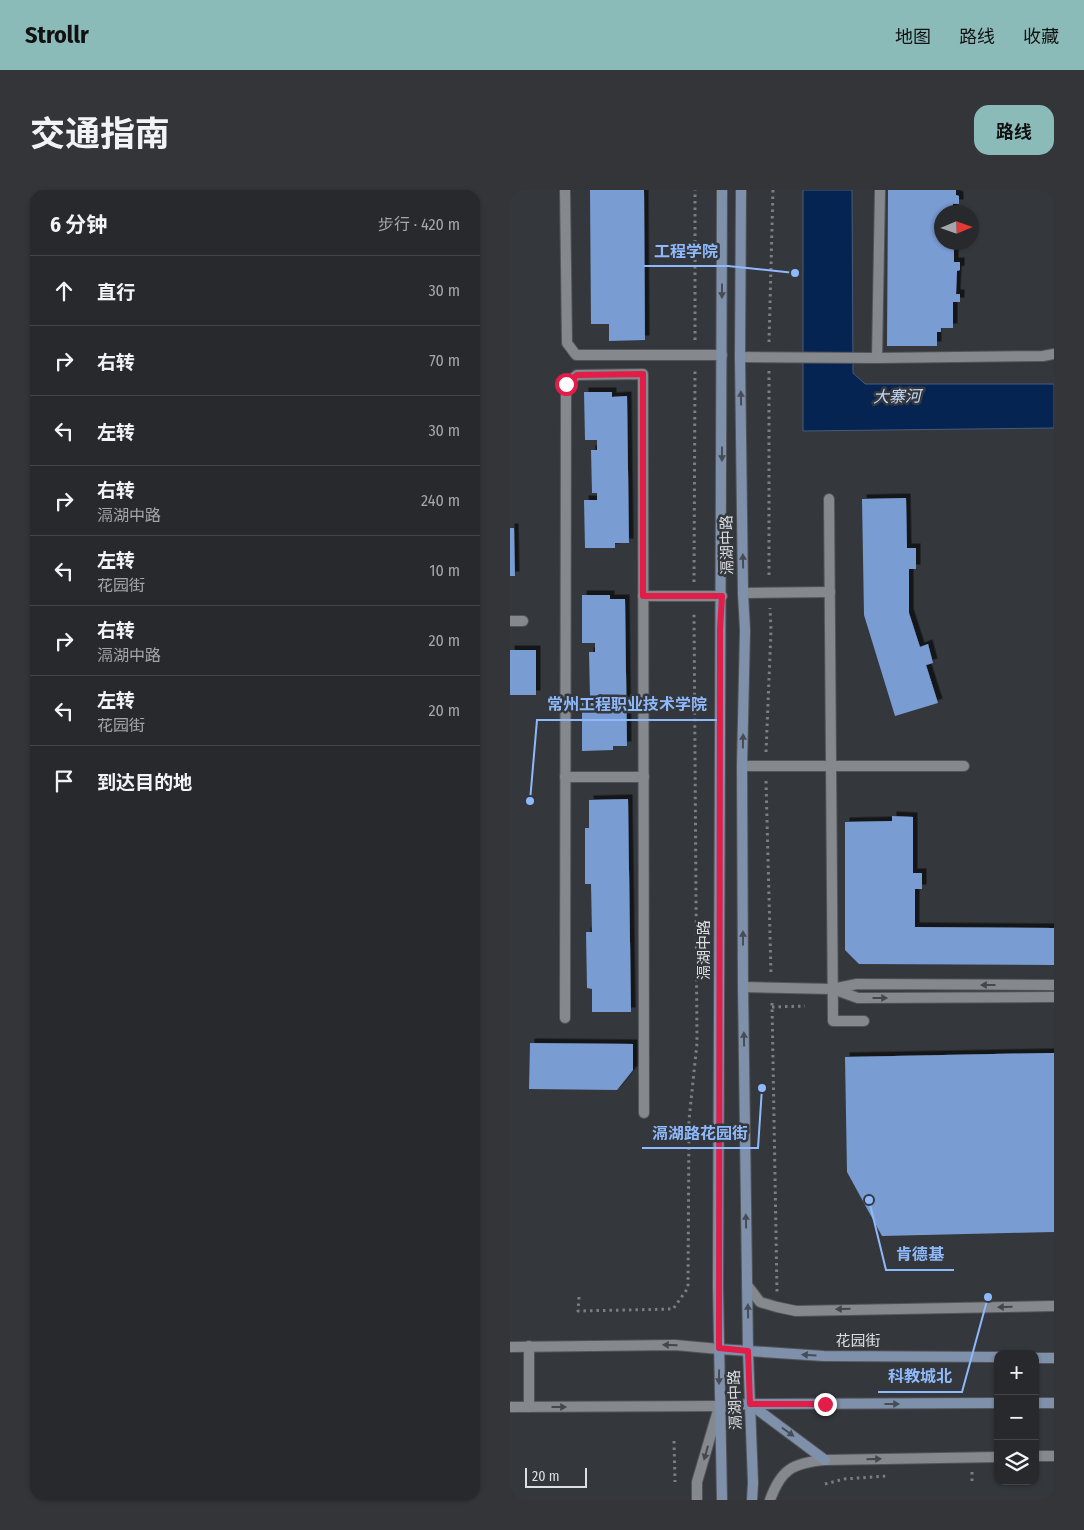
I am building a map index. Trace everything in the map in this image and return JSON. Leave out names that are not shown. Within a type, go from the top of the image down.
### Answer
[{"type":"main road","name":"滆湖中路","points":[[722,190],[719,1348],[722,1500]]},
{"type":"main road","name":"滆湖中路","points":[[742,190],[740,357],[745,630],[742,766],[743,987],[752,1500]]},
{"type":"main road","name":"花园街","points":[[719,1348],[824,1356],[994,1357]]},
{"type":"main road","points":[[1039,1358],[1054,1358]]},
{"type":"main road","points":[[719,1406],[750,1404],[994,1403]]},
{"type":"main road","points":[[1039,1403],[1054,1403]]},
{"type":"main road","points":[[750,1404],[825,1460]]},
{"type":"street","points":[[565,190],[567,343],[576,355],[722,355]]},
{"type":"street","points":[[877,358],[880,190]]},
{"type":"street","points":[[740,357],[877,358],[1043,356],[1054,354]]},
{"type":"street","points":[[565,1018],[566,384],[577,375],[643,374],[644,1113]]},
{"type":"street","points":[[829,499],[833,1021],[864,1021]]},
{"type":"street","points":[[743,593],[830,592]]},
{"type":"street","points":[[643,596],[722,596]]},
{"type":"street","points":[[510,621],[522,621]]},
{"type":"street","points":[[742,766],[964,766]]},
{"type":"street","points":[[565,777],[644,777]]},
{"type":"street","points":[[743,987],[832,989],[857,984],[1054,985]]},
{"type":"street","points":[[1016,998],[1017,985]]},
{"type":"street","points":[[832,989],[858,998],[1054,997]]},
{"type":"street","points":[[747,1285],[760,1302],[796,1310],[1054,1306]]},
{"type":"street","points":[[510,1347],[675,1345],[719,1348]]},
{"type":"street","points":[[529,1407],[530,1346]]},
{"type":"street","points":[[510,1407],[719,1406],[697,1482],[697,1500]]},
{"type":"street","points":[[1039,1456],[1054,1456]]},
{"type":"street","points":[[770,1500],[776,1482],[792,1467],[809,1462],[825,1460],[994,1457]]},
{"type":"path","points":[[579,1297],[578,1311],[673,1309],[688,1288],[689,1120],[697,1043],[694,596],[695,190]]},
{"type":"path","points":[[772,1007],[805,1006]]},
{"type":"path","points":[[674,1441],[675,1482]]},
{"type":"water","name":"大寨河","points":[[803,190],[852,190],[853,373],[865,384],[1054,384],[1054,428],[803,431]]},
{"type":"building","points":[[590,190],[644,190],[645,340],[609,341],[609,324],[591,324]]},
{"type":"building","points":[[888,190],[956,190],[956,195],[959,196],[959,204],[934,205],[934,250],[954,250],[954,262],[960,262],[960,270],[957,271],[956,294],[960,294],[960,302],[953,302],[953,328],[941,328],[941,332],[937,332],[937,346],[887,346]]},
{"type":"building","points":[[584,392],[612,392],[612,397],[627,396],[629,543],[615,543],[615,548],[585,548],[584,500],[597,500],[597,493],[592,493],[591,450],[597,450],[597,440],[585,440]]},
{"type":"building","points":[[906,498],[907,548],[916,548],[916,569],[909,569],[909,613],[920,647],[928,644],[933,663],[926,665],[938,703],[895,716],[864,615],[862,499]]},
{"type":"building","points":[[510,528],[514,528],[515,576],[510,576]]},
{"type":"building","points":[[582,595],[610,595],[610,599],[625,599],[627,746],[613,746],[613,750],[582,751],[582,703],[595,703],[595,696],[590,696],[589,652],[595,652],[595,643],[582,643]]},
{"type":"building","points":[[510,650],[536,650],[536,695],[510,695]]},
{"type":"building","points":[[628,799],[631,1012],[592,1012],[592,989],[587,988],[586,932],[592,932],[591,884],[585,884],[585,828],[589,828],[589,800]]},
{"type":"building","points":[[892,816],[913,817],[913,873],[922,873],[922,889],[915,889],[915,927],[1054,928],[1054,965],[859,964],[845,950],[845,822],[892,821]]},
{"type":"building","points":[[530,1043],[633,1044],[633,1070],[617,1090],[529,1089]]},
{"type":"building","points":[[1054,1053],[1054,1232],[882,1236],[847,1172],[845,1057]]},
{"type":"place","name":"工程学院","points":[[795,273]]},
{"type":"place","name":"常州工程职业技术学院","points":[[530,801]]},
{"type":"place","name":"滆湖路花园街","points":[[762,1088]]},
{"type":"place","name":"肯德基","points":[[869,1200]]},
{"type":"place","name":"科教城北","points":[[988,1297]]},
{"type":"route","points":[[566,384],[577,375],[643,374],[643,596],[722,596],[720,630],[719,1348],[748,1351],[750,1404],[825,1404]]}]
